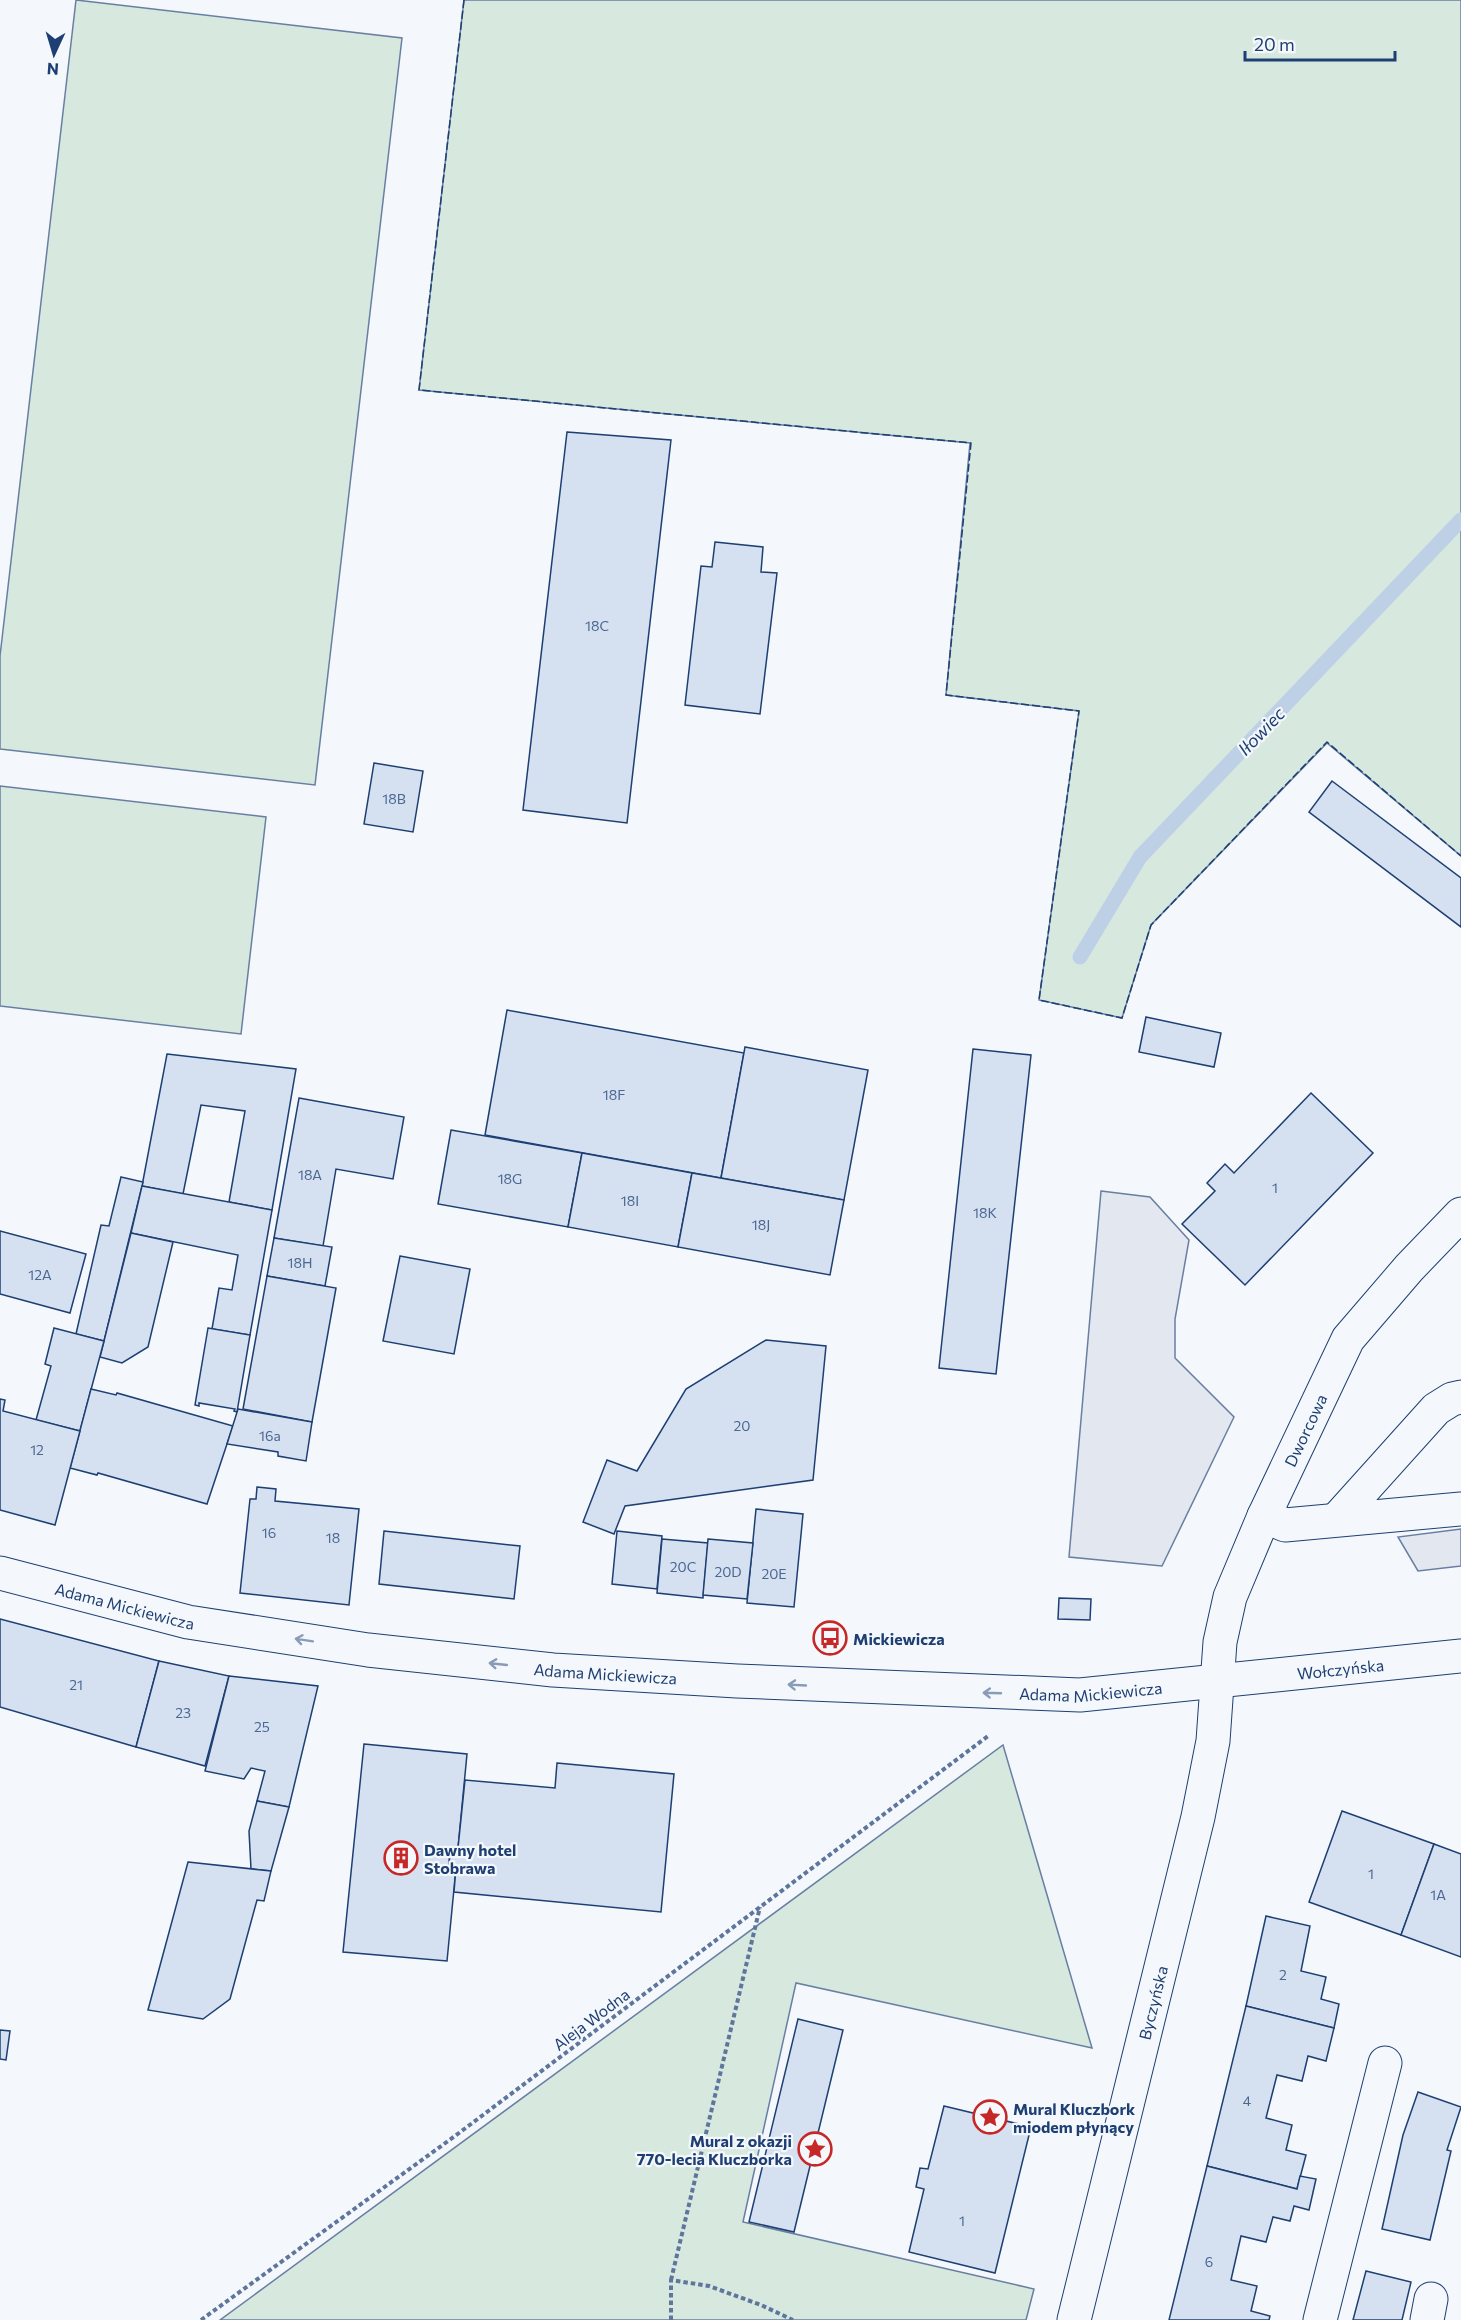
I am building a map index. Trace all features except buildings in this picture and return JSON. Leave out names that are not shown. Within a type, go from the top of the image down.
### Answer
[{"type":"street","name":"Dworcowa","points":[[1218,1682],[1220,1642],[1230,1597],[1264,1516],[1348,1339],[1409,1268],[1461,1214]]},
{"type":"street","points":[[1337,1518],[1436,1409],[1452,1399],[1461,1397]]},
{"type":"street","points":[[1264,1516],[1285,1525],[1337,1518],[1461,1509]]},
{"type":"street","name":"Adama Mickiewicza","points":[[0,1573],[188,1622],[368,1650],[553,1670],[827,1686],[1047,1695],[1080,1695],[1218,1682]]},
{"type":"street","name":"Wołczyńska","points":[[1218,1682],[1461,1656]]},
{"type":"street","name":"Byczyńska","points":[[1074,2320],[1198,1816],[1212,1742],[1218,1682]]},
{"type":"street","points":[[1320,2320],[1385,2063]]},
{"type":"path","name":"Aleja Wodna","points":[[201,2320],[455,2136],[992,1733]]},
{"type":"path","points":[[671,2320],[670,2280],[760,1906]]},
{"type":"path","points":[[670,2280],[709,2286],[761,2305],[793,2320]]},
{"type":"shaded area","points":[[76,0],[402,38],[315,785],[0,749],[0,656]]},
{"type":"shaded area","points":[[464,0],[1461,0],[1461,856],[1327,743],[1151,925],[1122,1018],[1039,1000],[1079,711],[946,695],[970,443],[419,390]]},
{"type":"shaded area","points":[[0,786],[266,817],[241,1034],[0,1006]]},
{"type":"shaded area","points":[[1101,1191],[1150,1197],[1189,1240],[1175,1319],[1175,1358],[1234,1417],[1162,1566],[1069,1557]]},
{"type":"shaded area","points":[[1461,1529],[1461,1566],[1418,1571],[1398,1537]]},
{"type":"shaded area","points":[[1003,1745],[1092,2048],[796,1983],[743,2222],[1034,2289],[1026,2320],[220,2320]]},
{"type":"waterway","name":"Iłowiec","points":[[1080,957],[1140,857],[1461,520]]},
{"type":"fence","points":[[464,0],[419,390],[971,443],[946,695],[1079,711],[1039,1000],[1122,1018],[1151,925],[1327,742],[1461,856]]},
{"type":"place","name":"Mickiewicza","points":[[830,1638]]},
{"type":"place","name":"Dawny hotel Stobrawa","points":[[401,1858]]},
{"type":"place","name":"Mural Kluczbork miodem płynący","points":[[990,2117]]},
{"type":"place","name":"Mural z okazji 770-lecia Kluczborka","points":[[815,2149]]}]
